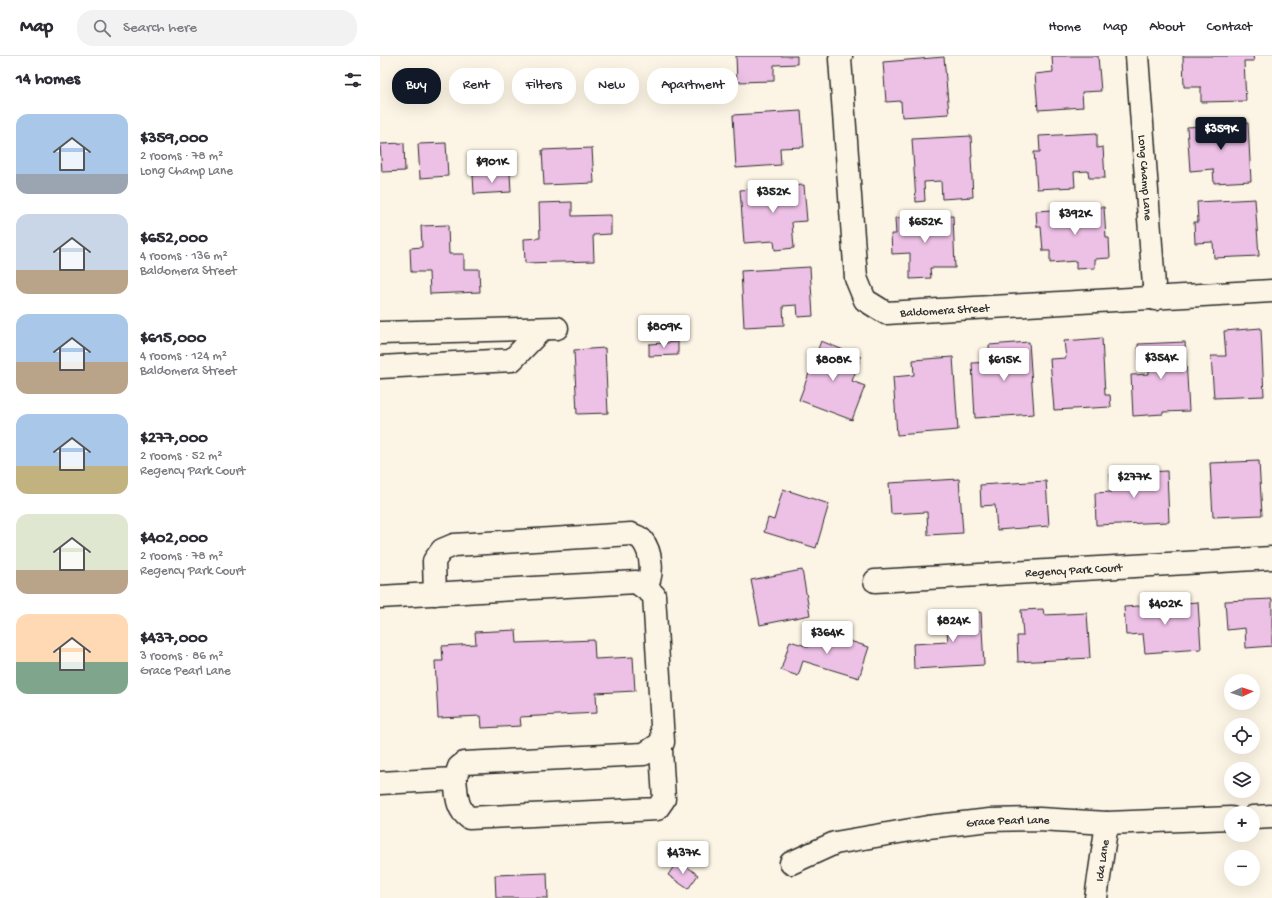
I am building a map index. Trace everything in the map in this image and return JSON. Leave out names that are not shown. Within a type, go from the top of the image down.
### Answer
[{"type":"street","name":"Long Champ Lane","points":[[1137,56],[1154,299]]},
{"type":"street","name":"Baldomera Street","points":[[840,57],[856,278],[866,300],[886,313],[1154,299],[1272,291]]},
{"type":"street","points":[[380,332],[550,328],[512,360],[380,367]]},
{"type":"street","points":[[435,594],[434,561],[442,550],[454,545],[631,534],[642,539],[648,549],[650,559],[649,582],[645,588]]},
{"type":"street","name":"Regency Park Court","points":[[875,582],[1272,558]]},
{"type":"street","points":[[380,597],[636,582],[654,595],[663,742],[658,745],[644,754],[464,763],[459,767],[455,779],[459,806],[463,814],[469,818],[657,809],[664,799],[661,750],[658,745]]},
{"type":"street","points":[[380,783],[455,779]]},
{"type":"street","points":[[1260,817],[1272,816]]},
{"type":"street","name":"Grace Pearl Lane","points":[[791,863],[835,843],[928,826],[990,820],[1032,819],[1107,823],[1224,818]]},
{"type":"street","name":"Ida Lane","points":[[1096,898],[1107,823]]},
{"type":"building","points":[[736,56],[797,56],[797,64],[774,65],[774,81],[738,82],[738,68],[736,68]]},
{"type":"building","points":[[1052,56],[1098,56],[1101,91],[1082,92],[1083,107],[1038,110],[1035,74],[1053,72]]},
{"type":"building","points":[[1183,56],[1253,56],[1254,61],[1244,61],[1246,101],[1201,102],[1201,87],[1184,87]]},
{"type":"building","points":[[944,57],[949,114],[902,117],[901,101],[886,102],[883,62]]},
{"type":"building","points":[[801,111],[804,147],[780,148],[781,165],[736,168],[733,115]]},
{"type":"building","points":[[1248,123],[1251,181],[1214,183],[1213,169],[1190,171],[1187,127]]},
{"type":"building","points":[[1097,133],[1097,148],[1103,147],[1105,178],[1089,178],[1088,171],[1074,172],[1075,187],[1037,189],[1034,152],[1040,152],[1039,136]]},
{"type":"building","points":[[971,136],[973,197],[942,199],[941,181],[924,182],[925,201],[916,202],[912,139]]},
{"type":"building","points":[[404,143],[405,171],[382,172],[380,144]]},
{"type":"building","points":[[446,143],[448,176],[420,178],[418,144]]},
{"type":"building","points":[[592,148],[594,183],[544,185],[542,150]]},
{"type":"building","points":[[510,173],[511,192],[474,194],[473,175]]},
{"type":"building","points":[[804,185],[807,221],[792,222],[794,248],[775,250],[774,241],[744,243],[740,190]]},
{"type":"building","points":[[1255,199],[1259,256],[1214,258],[1213,242],[1195,243],[1194,222],[1198,222],[1197,202]]},
{"type":"building","points":[[572,202],[572,216],[611,215],[611,234],[593,235],[594,261],[525,263],[524,239],[540,238],[539,203]]},
{"type":"building","points":[[1104,207],[1106,238],[1109,238],[1110,258],[1095,259],[1095,268],[1076,269],[1076,261],[1050,263],[1050,251],[1043,251],[1041,227],[1037,227],[1036,211]]},
{"type":"building","points":[[953,216],[955,268],[930,268],[931,278],[910,279],[910,253],[892,254],[891,234],[896,234],[895,218]]},
{"type":"building","points":[[448,225],[449,254],[464,254],[464,269],[479,269],[480,292],[430,294],[429,272],[411,272],[410,248],[422,247],[421,226]]},
{"type":"building","points":[[810,267],[813,316],[798,317],[797,305],[783,306],[784,325],[744,327],[741,271]]},
{"type":"building","points":[[1261,328],[1264,396],[1214,398],[1211,356],[1226,356],[1224,331]]},
{"type":"building","points":[[1102,338],[1105,395],[1110,395],[1111,407],[1054,410],[1050,359],[1066,358],[1064,341]]},
{"type":"building","points":[[821,341],[861,357],[852,381],[865,386],[852,420],[799,400]]},
{"type":"building","points":[[678,342],[678,355],[649,356],[649,344]]},
{"type":"building","points":[[1029,342],[1034,414],[975,418],[972,363],[990,362],[989,345]]},
{"type":"building","points":[[1185,342],[1189,411],[1163,412],[1163,414],[1133,416],[1131,375],[1149,374],[1149,361],[1139,361],[1138,344]]},
{"type":"building","points":[[605,348],[608,413],[577,414],[574,350]]},
{"type":"building","points":[[953,357],[958,430],[897,435],[893,377],[914,375],[913,360]]},
{"type":"building","points":[[1259,461],[1262,515],[1213,517],[1210,463]]},
{"type":"building","points":[[1167,471],[1169,522],[1096,525],[1095,493],[1111,492],[1110,474]]},
{"type":"building","points":[[959,479],[963,533],[928,535],[927,512],[891,514],[889,483]]},
{"type":"building","points":[[1046,481],[1049,526],[997,530],[995,505],[981,506],[980,485]]},
{"type":"building","points":[[783,489],[829,504],[816,548],[764,532],[768,518],[774,520]]},
{"type":"building","points":[[802,570],[810,615],[760,625],[751,580]]},
{"type":"building","points":[[1272,599],[1272,646],[1246,648],[1245,628],[1227,630],[1225,601]]},
{"type":"building","points":[[1198,602],[1201,649],[1145,653],[1143,634],[1126,635],[1124,607]]},
{"type":"building","points":[[1043,609],[1044,615],[1087,613],[1090,658],[1018,662],[1017,636],[1023,636],[1021,610]]},
{"type":"building","points":[[981,612],[984,665],[914,669],[913,644],[948,642],[947,630],[935,631],[934,615]]},
{"type":"building","points":[[516,630],[517,643],[594,640],[595,659],[633,657],[635,691],[596,693],[597,713],[520,717],[521,726],[482,728],[481,716],[438,718],[435,661],[443,661],[442,646],[476,644],[475,632]]},
{"type":"building","points":[[814,630],[869,647],[859,678],[803,661],[798,676],[781,670],[790,641],[809,647]]},
{"type":"building","points":[[678,860],[698,875],[688,889],[668,875]]},
{"type":"building","points":[[547,873],[548,898],[496,898],[495,875]]}]
